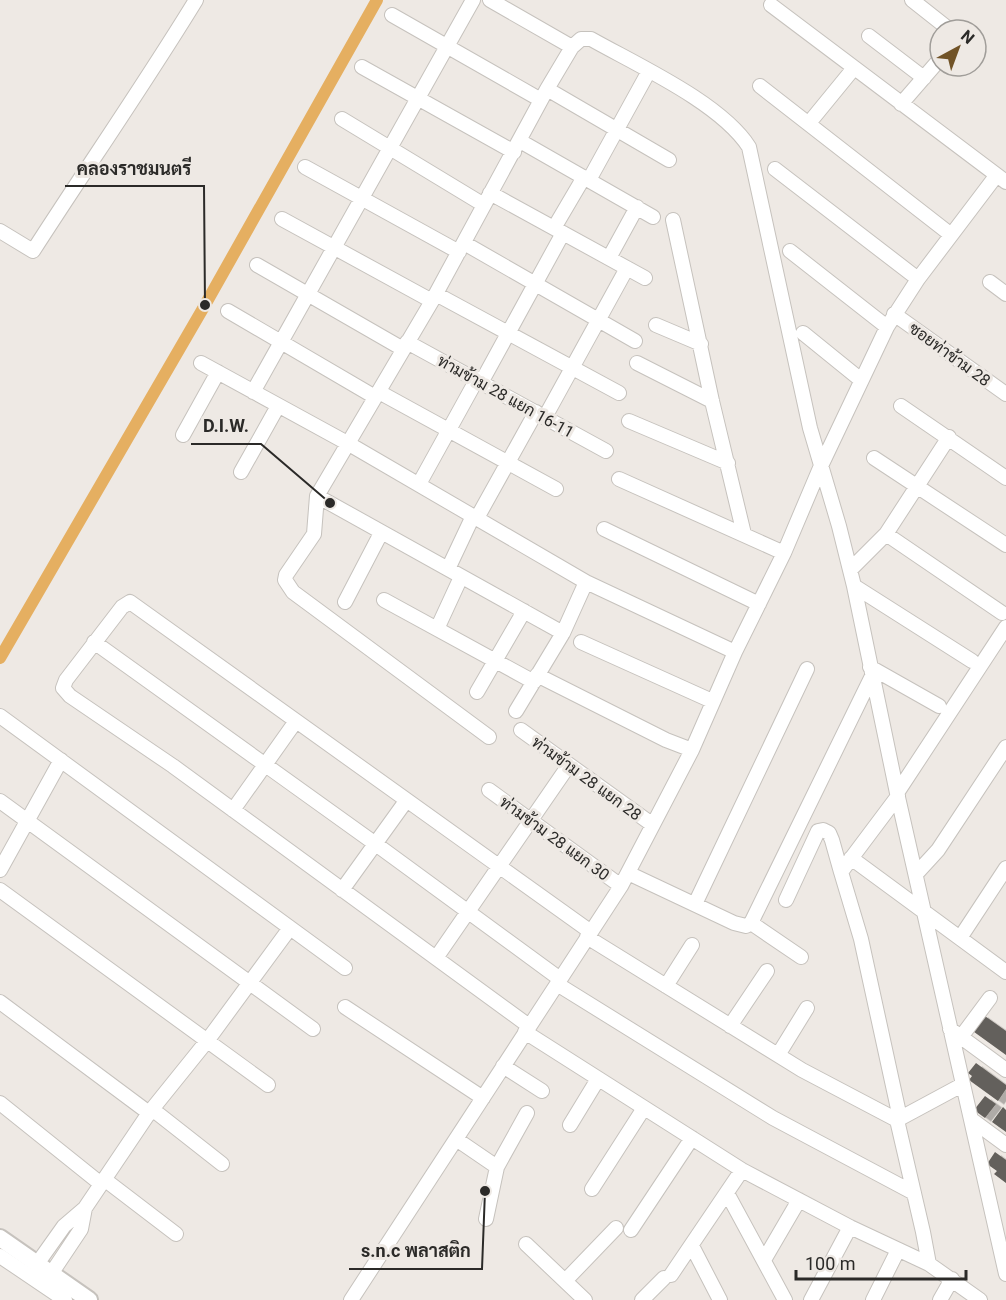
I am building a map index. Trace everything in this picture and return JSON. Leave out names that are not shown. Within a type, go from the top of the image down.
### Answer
[{"type":"street","points":[[0,231],[33,251],[108,134],[150,76],[196,0]]},
{"type":"street","points":[[253,392],[473,0]]},
{"type":"street","points":[[490,0],[573,46]]},
{"type":"street","points":[[912,0],[935,18]]},
{"type":"street","points":[[351,1300],[621,886],[692,750],[712,701],[784,553],[820,468],[887,327],[950,234],[1001,179],[771,5]]},
{"type":"street","points":[[392,15],[447,47],[617,129],[669,160]]},
{"type":"street","points":[[869,36],[924,78]]},
{"type":"street","points":[[489,737],[288,587],[285,580],[286,575],[314,534],[317,496],[434,298],[573,46],[581,39],[591,39],[683,90],[728,122],[749,147],[810,429],[854,586],[916,874],[955,1033],[962,1085],[972,1120],[1006,1274]]},
{"type":"street","points":[[362,67],[417,98],[586,178],[653,217]]},
{"type":"street","points":[[809,123],[854,68]]},
{"type":"street","points":[[419,484],[448,430],[509,333],[535,283],[558,230],[649,71]]},
{"type":"street","points":[[901,104],[928,73]]},
{"type":"street","points":[[760,86],[950,234]]},
{"type":"street","points":[[342,118],[390,148],[488,199],[558,230],[645,278]]},
{"type":"street","points":[[305,167],[362,199],[535,283],[636,341]]},
{"type":"street","points":[[776,168],[918,279]]},
{"type":"street","points":[[609,258],[637,207]]},
{"type":"street","points":[[282,219],[434,298],[509,333],[619,393]]},
{"type":"street","points":[[673,220],[744,534]]},
{"type":"street","name":"ซอยท่าข้าม 28","points":[[790,251],[887,327]]},
{"type":"street","name":"ท่ามข้าม 28 แยก 16-11","points":[[257,265],[308,295],[405,346],[480,380],[606,451]]},
{"type":"street","points":[[448,569],[507,462],[572,367],[627,268]]},
{"type":"street","points":[[990,282],[1006,294]]},
{"type":"street","points":[[228,311],[377,395],[448,430],[556,489]]},
{"type":"street","name":"ซอยท่าข้าม 28","points":[[894,314],[1006,394]]},
{"type":"street","points":[[656,325],[701,344]]},
{"type":"street","points":[[802,333],[861,380]]},
{"type":"street","points":[[201,363],[349,444],[586,582],[735,652]]},
{"type":"street","points":[[637,363],[712,400]]},
{"type":"street","points":[[183,435],[218,372]]},
{"type":"street","points":[[241,472],[278,406]]},
{"type":"street","points":[[901,406],[1006,478]]},
{"type":"street","points":[[629,421],[728,463]]},
{"type":"street","points":[[850,570],[886,534],[949,437]]},
{"type":"street","points":[[874,458],[1006,545]]},
{"type":"street","points":[[619,479],[784,553]]},
{"type":"street","points":[[317,496],[563,633]]},
{"type":"street","points":[[604,529],[759,604]]},
{"type":"street","points":[[345,602],[381,532]]},
{"type":"street","points":[[886,534],[1002,613]]},
{"type":"street","points":[[437,629],[461,577]]},
{"type":"street","points":[[516,711],[563,633],[586,582]]},
{"type":"street","points":[[854,586],[972,661]]},
{"type":"street","points":[[384,600],[495,661],[692,750]]},
{"type":"street","points":[[898,1119],[802,1070],[666,986],[589,935],[500,866],[130,602],[122,607],[66,680],[63,688],[65,692],[165,760],[436,958],[527,1029],[598,1079],[742,1170],[850,1227],[928,1264],[980,1300]]},
{"type":"street","points":[[477,692],[524,611]]},
{"type":"street","points":[[841,872],[898,794],[1006,627]]},
{"type":"street","points":[[94,642],[376,844],[558,981],[773,1118],[914,1193]]},
{"type":"street","points":[[581,642],[712,701]]},
{"type":"street","points":[[694,904],[807,669]]},
{"type":"street","points":[[871,671],[939,706]]},
{"type":"street","points":[[628,873],[742,925],[746,926],[751,923],[871,671]]},
{"type":"street","points":[[0,717],[345,968]]},
{"type":"street","points":[[233,810],[296,720]]},
{"type":"street","name":"ท่ามข้าม 28 แยก 28","points":[[522,730],[653,825]]},
{"type":"street","points":[[916,874],[938,850],[1006,747]]},
{"type":"street","points":[[0,870],[61,760]]},
{"type":"street","points":[[436,958],[569,765]]},
{"type":"street","name":"ท่ามข้าม 28 แยก 30","points":[[489,790],[621,886]]},
{"type":"street","points":[[0,801],[313,1029]]},
{"type":"street","points":[[342,890],[406,801]]},
{"type":"street","points":[[786,900],[818,831],[823,830],[829,834],[861,939],[928,1264]]},
{"type":"street","points":[[851,858],[1006,972]]},
{"type":"street","points":[[960,938],[1006,868]]},
{"type":"street","points":[[0,890],[268,1085]]},
{"type":"street","points":[[751,923],[801,957]]},
{"type":"street","points":[[37,1264],[64,1226],[86,1208],[150,1111],[207,1041],[290,928]]},
{"type":"street","points":[[666,986],[692,945]]},
{"type":"street","points":[[730,1026],[767,971]]},
{"type":"street","points":[[955,1033],[990,998]]},
{"type":"street","points":[[0,1002],[222,1164]]},
{"type":"street","points":[[345,1007],[483,1098]]},
{"type":"street","points":[[778,1055],[807,1008]]},
{"type":"street","points":[[955,1033],[1006,1070]]},
{"type":"street","points":[[503,1066],[542,1091]]},
{"type":"street","points":[[570,1125],[598,1079]]},
{"type":"street","points":[[898,1119],[962,1085]]},
{"type":"street","points":[[0,1103],[103,1182],[176,1234]]},
{"type":"street","points":[[592,1189],[644,1108]]},
{"type":"street","points":[[486,1219],[497,1167],[527,1113]]},
{"type":"street","points":[[972,1120],[1006,1145]]},
{"type":"street","points":[[631,1230],[692,1138]]},
{"type":"street","points":[[456,1139],[497,1167]]},
{"type":"street","points":[[642,1300],[668,1276],[692,1246],[742,1170]]},
{"type":"street","points":[[728,1193],[785,1300]]},
{"type":"street","points":[[764,1260],[799,1200]]},
{"type":"street","points":[[51,1274],[81,1230],[86,1208]]},
{"type":"street","points":[[811,1300],[850,1227]]},
{"type":"street","points":[[565,1281],[616,1228]]},
{"type":"street","points":[[0,1238],[89,1300]]},
{"type":"street","points":[[526,1244],[585,1300]]},
{"type":"street","points":[[692,1246],[720,1300]]},
{"type":"street","points":[[873,1300],[898,1250]]},
{"type":"street","points":[[0,1256],[56,1297]]},
{"type":"street","points":[[940,1300],[952,1279]]},
{"type":"building","points":[[982,1014],[1006,1031],[1006,1055],[970,1029]]},
{"type":"building","points":[[976,1063],[1006,1085],[998,1101],[969,1080],[972,1076],[968,1073]]},
{"type":"building","points":[[985,1096],[996,1104],[985,1118],[974,1110]]},
{"type":"building","points":[[1003,1107],[1006,1110],[1006,1132],[992,1122]]},
{"type":"building","points":[[995,1152],[1006,1160],[1006,1183],[994,1174],[997,1171],[987,1164]]},
{"type":"waterway","points":[[0,658],[205,305],[377,0]]},
{"type":"place","name":"คลองราชมนตรี","points":[[205,305]]},
{"type":"place","name":"D.I.W.","points":[[330,503]]},
{"type":"place","name":"s.n.c พลาสติก","points":[[485,1191]]}]
